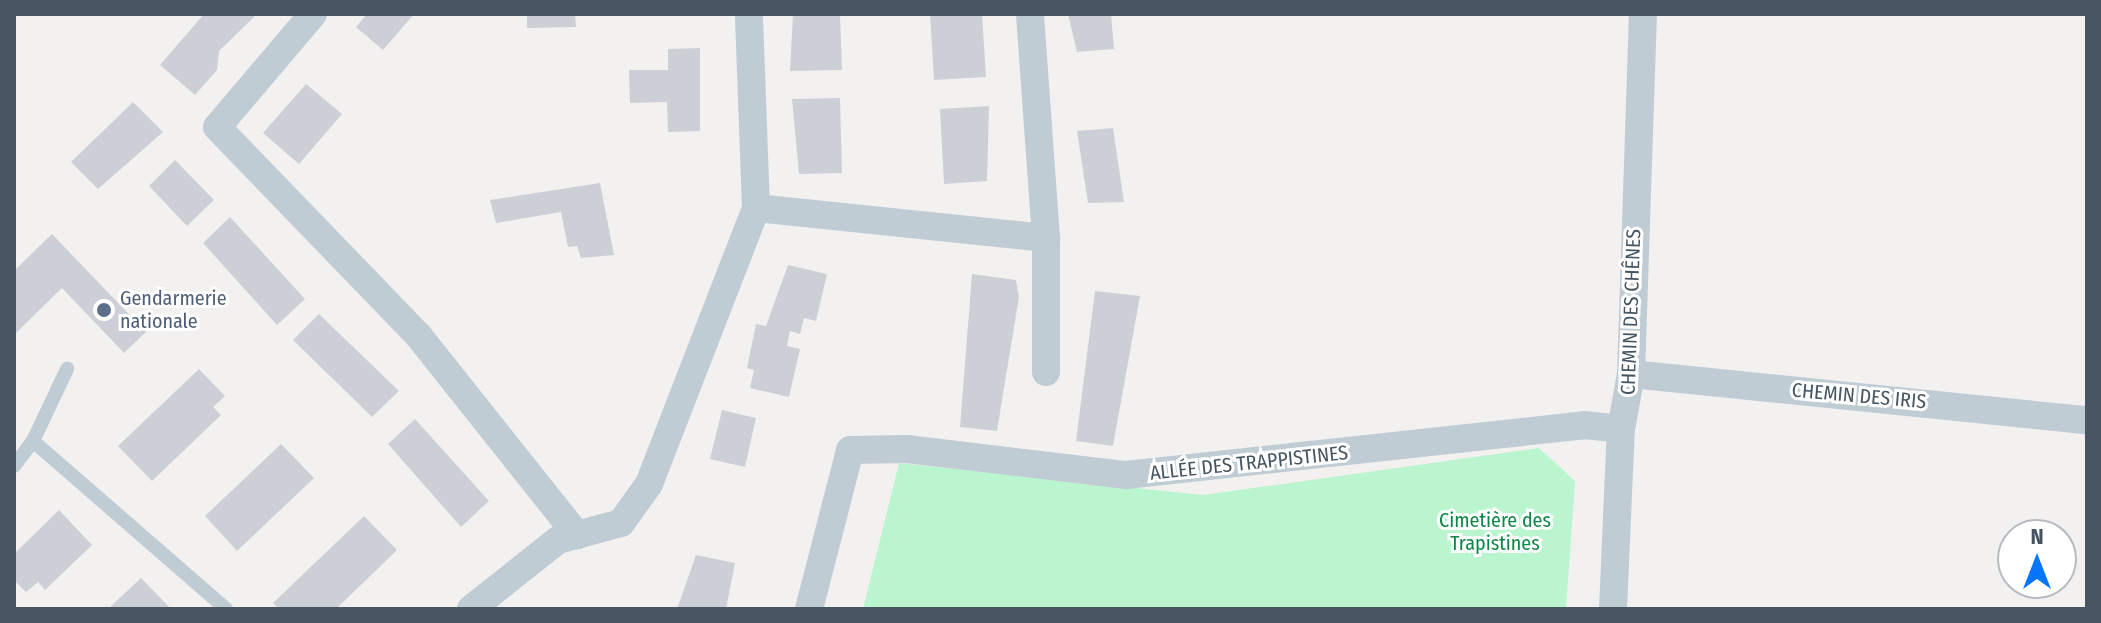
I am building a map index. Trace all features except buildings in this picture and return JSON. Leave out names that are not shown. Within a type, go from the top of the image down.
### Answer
[{"type":"street","points":[[313,14],[217,127],[418,335],[577,535]]},
{"type":"street","points":[[471,609],[558,540],[621,523],[649,484],[756,208],[749,14]]},
{"type":"street","points":[[1030,14],[1046,238],[1046,372]]},
{"type":"street","name":"CHEMIN DES CHÊNES","points":[[1613,609],[1621,429],[1631,374],[1643,14]]},
{"type":"street","points":[[756,208],[1046,238]]},
{"type":"street","name":"CHEMIN DES IRIS","points":[[1631,374],[2087,420]]},
{"type":"street","name":"ALLÉE DES TRAPPISTINES","points":[[809,609],[850,450],[907,449],[1126,475],[1584,425],[1621,429]]},
{"type":"lane","points":[[14,466],[33,441],[67,369]]},
{"type":"lane","points":[[33,441],[226,609]]},
{"type":"green space","name":"Cimetière des Trapistines","points":[[1539,448],[1575,481],[1566,609],[863,609],[899,463],[1203,495]]},
{"type":"place","name":"Gendarmerie nationale","points":[[104,310]]}]
